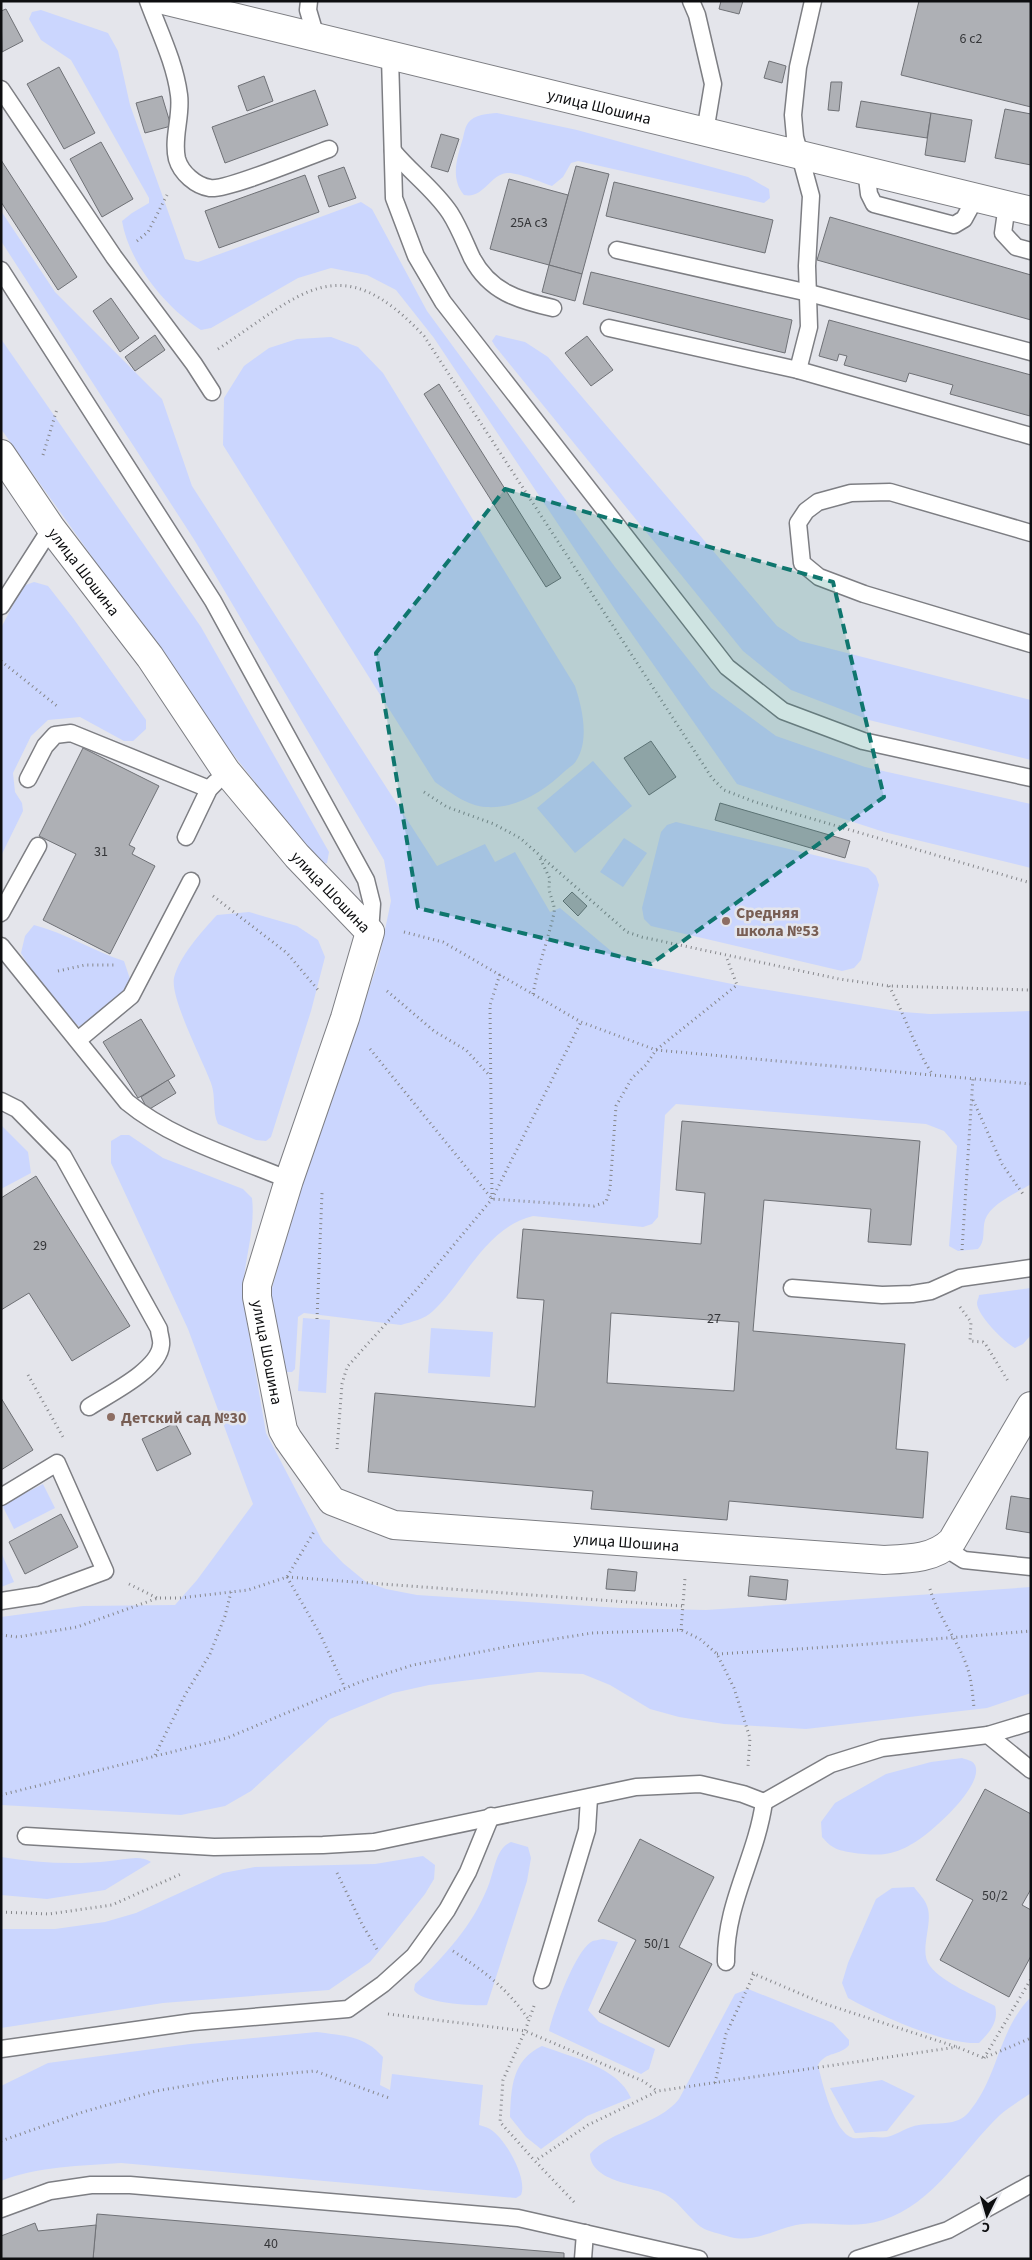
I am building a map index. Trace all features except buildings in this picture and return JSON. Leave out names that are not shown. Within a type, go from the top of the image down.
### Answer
[{"type":"street","name":"улица Шошина","points":[[167,1],[390,57],[1019,208]]},
{"type":"street","name":"улица Шошина","points":[[1,454],[51,528],[150,656],[217,780],[297,856],[370,932],[345,1018],[289,1180],[257,1285],[257,1297],[283,1430],[332,1501],[394,1526],[884,1560],[933,1553]]},
{"type":"street","points":[[933,1553],[958,1530],[1029,1408]]},
{"type":"lane","points":[[148,1],[170,62],[179,94],[177,158],[188,177],[200,185],[212,189],[329,149]]},
{"type":"lane","points":[[309,1],[308,10],[316,37]]},
{"type":"lane","points":[[691,1],[697,14],[713,84],[705,132]]},
{"type":"lane","points":[[798,370],[810,327],[807,266],[811,196],[800,154],[793,115],[798,67],[813,1]]},
{"type":"lane","points":[[390,57],[394,198],[416,256],[442,302],[727,667],[783,711],[863,741],[1031,778]]},
{"type":"lane","points":[[1,89],[114,257],[194,364],[212,392]]},
{"type":"lane","points":[[393,151],[431,189],[450,213],[484,276],[516,299],[553,308]]},
{"type":"lane","points":[[1019,208],[1003,233],[1016,247],[1031,252]]},
{"type":"lane","points":[[617,250],[809,293],[1031,352]]},
{"type":"lane","points":[[1,270],[213,600],[366,880],[372,904],[370,932]]},
{"type":"lane","points":[[609,328],[798,370],[1031,436]]},
{"type":"lane","points":[[1031,533],[890,492],[851,493],[818,502],[806,511],[798,523],[802,563],[819,577],[864,594],[1031,644]]},
{"type":"lane","points":[[1,606],[51,528]]},
{"type":"lane","points":[[28,779],[45,746],[55,734],[71,733],[217,780],[186,837]]},
{"type":"lane","points":[[1,913],[38,846]]},
{"type":"lane","points":[[78,1040],[131,996],[191,881]]},
{"type":"lane","points":[[1,946],[128,1102],[144,1116],[181,1136],[289,1180]]},
{"type":"lane","points":[[1,1101],[17,1109],[63,1156],[158,1329],[161,1344],[158,1355],[149,1368],[89,1407]]},
{"type":"lane","points":[[792,1288],[882,1295],[912,1294],[931,1291],[960,1278],[1031,1268]]},
{"type":"lane","points":[[1,1498],[57,1463],[105,1571],[40,1594],[1,1601]]},
{"type":"lane","points":[[933,1553],[964,1560],[1031,1567]]},
{"type":"lane","points":[[764,1802],[831,1764],[882,1748],[982,1735],[1031,1722]]},
{"type":"lane","points":[[982,1735],[1031,1770]]},
{"type":"lane","points":[[26,1836],[214,1847],[324,1845],[374,1842],[636,1787],[700,1784],[743,1794],[764,1802]]},
{"type":"lane","points":[[542,1980],[587,1830],[588,1798]]},
{"type":"lane","points":[[726,1962],[727,1927],[761,1823],[764,1802]]},
{"type":"lane","points":[[1,2049],[193,2022],[348,2010],[392,1976],[414,1956],[447,1910],[468,1872],[492,1816]]},
{"type":"lane","points":[[858,2259],[948,2230],[1031,2184]]},
{"type":"lane","points":[[1,2209],[50,2191],[91,2185],[130,2185],[518,2218],[699,2259]]},
{"type":"lane","points":[[583,2259],[585,2233]]},
{"type":"path","points":[[114,257],[148,232],[161,203],[172,187],[188,177]]},
{"type":"path","points":[[194,364],[307,291],[326,285],[344,284],[376,294],[408,319],[424,336],[712,778],[724,790],[755,802],[1031,883]]},
{"type":"path","points":[[42,458],[58,405]]},
{"type":"path","points":[[1,660],[63,710]]},
{"type":"path","points":[[424,792],[447,807],[503,828],[520,838],[627,932],[642,937],[839,979],[889,986],[1031,990]]},
{"type":"path","points":[[532,994],[538,963],[554,910],[548,888],[550,879],[537,854]]},
{"type":"path","points":[[191,881],[287,953],[305,976],[345,1018],[492,1199],[594,1206],[606,1202],[610,1189],[616,1106],[632,1078],[646,1065],[656,1050],[737,986],[726,956]]},
{"type":"path","points":[[370,932],[409,932],[443,942],[581,1022],[656,1050],[1031,1084]]},
{"type":"path","points":[[39,993],[50,976],[69,967],[106,964],[145,971]]},
{"type":"path","points":[[359,967],[434,1031],[466,1050],[490,1076]]},
{"type":"path","points":[[492,1199],[490,1005],[500,974]]},
{"type":"path","points":[[889,986],[903,1012],[920,1056],[933,1075]]},
{"type":"path","points":[[337,1450],[342,1384],[347,1367],[417,1289],[492,1199],[581,1022]]},
{"type":"path","points":[[963,1234],[972,1078]]},
{"type":"path","points":[[972,1098],[1002,1164],[1023,1194]]},
{"type":"path","points":[[317,1319],[322,1191]]},
{"type":"path","points":[[956,1303],[971,1322],[970,1341],[983,1342],[986,1345],[1029,1408]]},
{"type":"path","points":[[28,1375],[72,1452],[57,1463]]},
{"type":"path","points":[[287,1577],[332,1501]]},
{"type":"path","points":[[681,1630],[688,1545]]},
{"type":"path","points":[[933,1553],[932,1597],[970,1676],[982,1735]]},
{"type":"path","points":[[287,1577],[321,1636],[345,1688]]},
{"type":"path","points":[[1,1635],[18,1637],[76,1628],[158,1598],[180,1598],[248,1590],[287,1577],[682,1606]]},
{"type":"path","points":[[154,1755],[185,1695],[210,1654],[225,1616],[231,1592]]},
{"type":"path","points":[[1,1795],[227,1738],[345,1688],[413,1665],[511,1646],[592,1634],[681,1630],[700,1639],[717,1654],[734,1688],[750,1738]]},
{"type":"path","points":[[717,1654],[867,1646],[1031,1631]]},
{"type":"path","points":[[324,1845],[362,1924],[392,1976]]},
{"type":"path","points":[[1,1912],[49,1914],[112,1905],[186,1871],[214,1847]]},
{"type":"path","points":[[429,1935],[480,1969],[513,1997],[529,2020]]},
{"type":"path","points":[[726,1962],[822,2002],[957,2047],[984,2058],[1031,2038]]},
{"type":"path","points":[[715,2083],[726,2034],[754,1974]]},
{"type":"path","points":[[984,2058],[1031,1980]]},
{"type":"path","points":[[348,2010],[525,2031],[643,2081],[658,2091]]},
{"type":"path","points":[[525,2031],[503,2080],[500,2122],[609,2238]]},
{"type":"path","points":[[535,2161],[588,2125],[658,2091],[957,2047]]},
{"type":"path","points":[[1,2141],[83,2112],[128,2099],[226,2079],[315,2071],[389,2098]]},
{"type":"highlighted area","points":[[505,489],[833,582],[884,797],[651,964],[418,908],[376,653]]},
{"type":"shaded area","points":[[41,10],[108,33],[118,51],[130,105],[185,259],[198,262],[361,202],[372,209],[427,311],[615,567],[711,688],[776,736],[865,767],[1031,804],[1031,868],[884,832],[737,784],[618,614],[434,338],[396,290],[367,275],[331,268],[298,278],[211,328],[201,330],[175,310],[151,283],[132,253],[122,221],[149,203],[149,198],[71,60],[41,40],[29,19],[32,12]]},
{"type":"shaded area","points":[[497,113],[577,130],[748,177],[769,189],[770,198],[764,203],[578,161],[571,163],[563,177],[552,186],[523,176],[507,173],[496,178],[477,194],[464,195],[457,182],[456,168],[466,126],[478,116]]},
{"type":"shaded area","points":[[1,211],[55,292],[162,399],[192,486],[437,866],[485,844],[495,862],[515,852],[550,912],[560,908],[611,951],[653,968],[737,985],[903,1012],[930,1014],[1031,1011],[1031,1184],[998,1204],[988,1214],[984,1224],[982,1242],[978,1249],[958,1251],[949,1246],[957,1146],[944,1131],[926,1124],[676,1104],[665,1115],[658,1217],[652,1224],[643,1227],[533,1216],[516,1222],[489,1243],[445,1299],[430,1314],[422,1318],[401,1325],[304,1313],[298,1317],[295,1369],[292,1372],[286,1372],[272,1301],[272,1288],[302,1183],[378,963],[391,901],[384,860],[195,541],[1,241]]},
{"type":"shaded area","points":[[496,335],[525,342],[548,357],[777,626],[800,641],[1031,700],[1031,760],[869,720],[791,690],[743,651],[495,346],[492,341]]},
{"type":"shaded area","points":[[331,337],[358,347],[383,373],[575,686],[582,713],[584,734],[580,753],[574,764],[557,778],[539,792],[519,802],[497,807],[479,806],[459,798],[435,782],[223,445],[224,398],[244,366],[269,348],[297,339]]},
{"type":"shaded area","points":[[1,339],[201,627],[329,852],[327,863],[322,864],[314,857],[229,749],[1,429]]},
{"type":"shaded area","points":[[34,582],[48,586],[73,618],[146,720],[146,729],[133,741],[124,741],[80,717],[48,720],[31,736],[13,773],[15,792],[22,803],[23,811],[1,856],[1,628],[23,586]]},
{"type":"shaded area","points":[[593,761],[632,806],[575,853],[537,808]]},
{"type":"shaded area","points":[[676,822],[868,868],[876,876],[879,885],[861,960],[854,968],[842,971],[651,926],[644,919],[642,908],[661,832],[667,825]]},
{"type":"shaded area","points":[[624,838],[647,853],[623,887],[600,872]]},
{"type":"shaded area","points":[[249,912],[297,926],[318,940],[325,957],[311,1011],[271,1137],[266,1141],[256,1140],[218,1124],[211,1083],[188,1030],[174,987],[174,978],[186,953],[217,915]]},
{"type":"shaded area","points":[[34,925],[124,961],[130,979],[123,991],[80,1027],[62,1012],[40,983],[21,953],[25,936]]},
{"type":"shaded area","points":[[1,1125],[28,1152],[31,1173],[1,1189]]},
{"type":"shaded area","points":[[121,1135],[129,1135],[163,1158],[243,1189],[252,1198],[251,1236],[243,1286],[243,1299],[266,1433],[323,1542],[343,1563],[366,1582],[386,1589],[417,1595],[620,1608],[706,1610],[1031,1587],[1031,1693],[987,1708],[806,1729],[724,1724],[679,1717],[650,1709],[610,1685],[583,1674],[538,1672],[429,1685],[393,1693],[330,1719],[251,1791],[225,1806],[181,1815],[1,1805],[1,1617],[83,1606],[175,1605],[197,1580],[253,1504],[188,1329],[111,1163],[111,1141]]},
{"type":"shaded area","points":[[1031,1288],[1031,1335],[1023,1344],[1015,1348],[986,1321],[978,1308],[977,1301],[979,1295]]},
{"type":"shaded area","points":[[303,1318],[330,1320],[326,1393],[298,1391]]},
{"type":"shaded area","points":[[431,1328],[493,1332],[490,1377],[428,1373]]},
{"type":"shaded area","points":[[43,1484],[55,1508],[14,1529],[2,1505]]},
{"type":"shaded area","points":[[1,1552],[14,1582],[1,1587]]},
{"type":"shaded area","points":[[962,1758],[971,1761],[975,1765],[976,1774],[971,1785],[953,1810],[941,1822],[908,1846],[885,1854],[858,1854],[837,1849],[822,1837],[821,1822],[835,1803],[886,1774],[931,1762]]},
{"type":"shaded area","points":[[511,1842],[528,1847],[531,1858],[527,1881],[487,2005],[448,2003],[426,1998],[419,1994],[414,1990],[415,1984],[447,1952],[474,1916],[487,1889],[501,1850]]},
{"type":"shaded area","points":[[423,1856],[435,1865],[434,1879],[425,1894],[370,1962],[329,1990],[163,2003],[1,2028],[1,1929],[55,1929],[105,1922],[136,1913],[223,1873],[255,1867],[375,1864]]},
{"type":"shaded area","points":[[1,1857],[56,1863],[83,1863],[137,1858],[151,1862],[105,1890],[47,1899],[1,1895]]},
{"type":"shaded area","points":[[914,1887],[925,1901],[929,1913],[925,1953],[930,1966],[951,1983],[995,2006],[996,2017],[993,2026],[979,2043],[948,2039],[912,2028],[848,1998],[842,1983],[848,1963],[876,1899],[892,1888]]},
{"type":"shaded area","points":[[603,1939],[618,1942],[588,2010],[599,2022],[655,2049],[649,2069],[641,2074],[549,2031],[560,1997],[578,1957],[591,1942]]},
{"type":"shaded area","points":[[748,1989],[833,2023],[849,2040],[849,2045],[841,2051],[829,2055],[818,2065],[835,2117],[846,2134],[853,2138],[887,2137],[907,2128],[952,2122],[964,2117],[979,2098],[1012,2024],[1020,2010],[1031,1997],[1031,2093],[1000,2115],[947,2175],[918,2202],[883,2220],[849,2225],[796,2225],[747,2238],[730,2237],[707,2230],[695,2222],[676,2202],[665,2194],[617,2181],[598,2171],[592,2163],[590,2154],[610,2139],[659,2115],[679,2099],[735,1994]]},
{"type":"shaded area","points":[[317,2032],[361,2040],[376,2050],[383,2057],[380,2085],[390,2090],[392,2074],[483,2085],[479,2125],[489,2128],[496,2134],[514,2159],[521,2179],[521,2195],[516,2198],[121,2163],[75,2166],[30,2172],[1,2181],[1,2086],[48,2063],[190,2044]]},
{"type":"shaded area","points":[[542,2046],[592,2064],[605,2071],[625,2087],[631,2098],[587,2116],[541,2149],[526,2137],[510,2117],[511,2096],[519,2067],[524,2059]]},
{"type":"shaded area","points":[[882,2080],[915,2096],[887,2131],[855,2133],[830,2088]]},
{"type":"place","name":"Средняя школа №53","points":[[726,921]]},
{"type":"place","name":"Детский сад №30","points":[[111,1417]]}]
